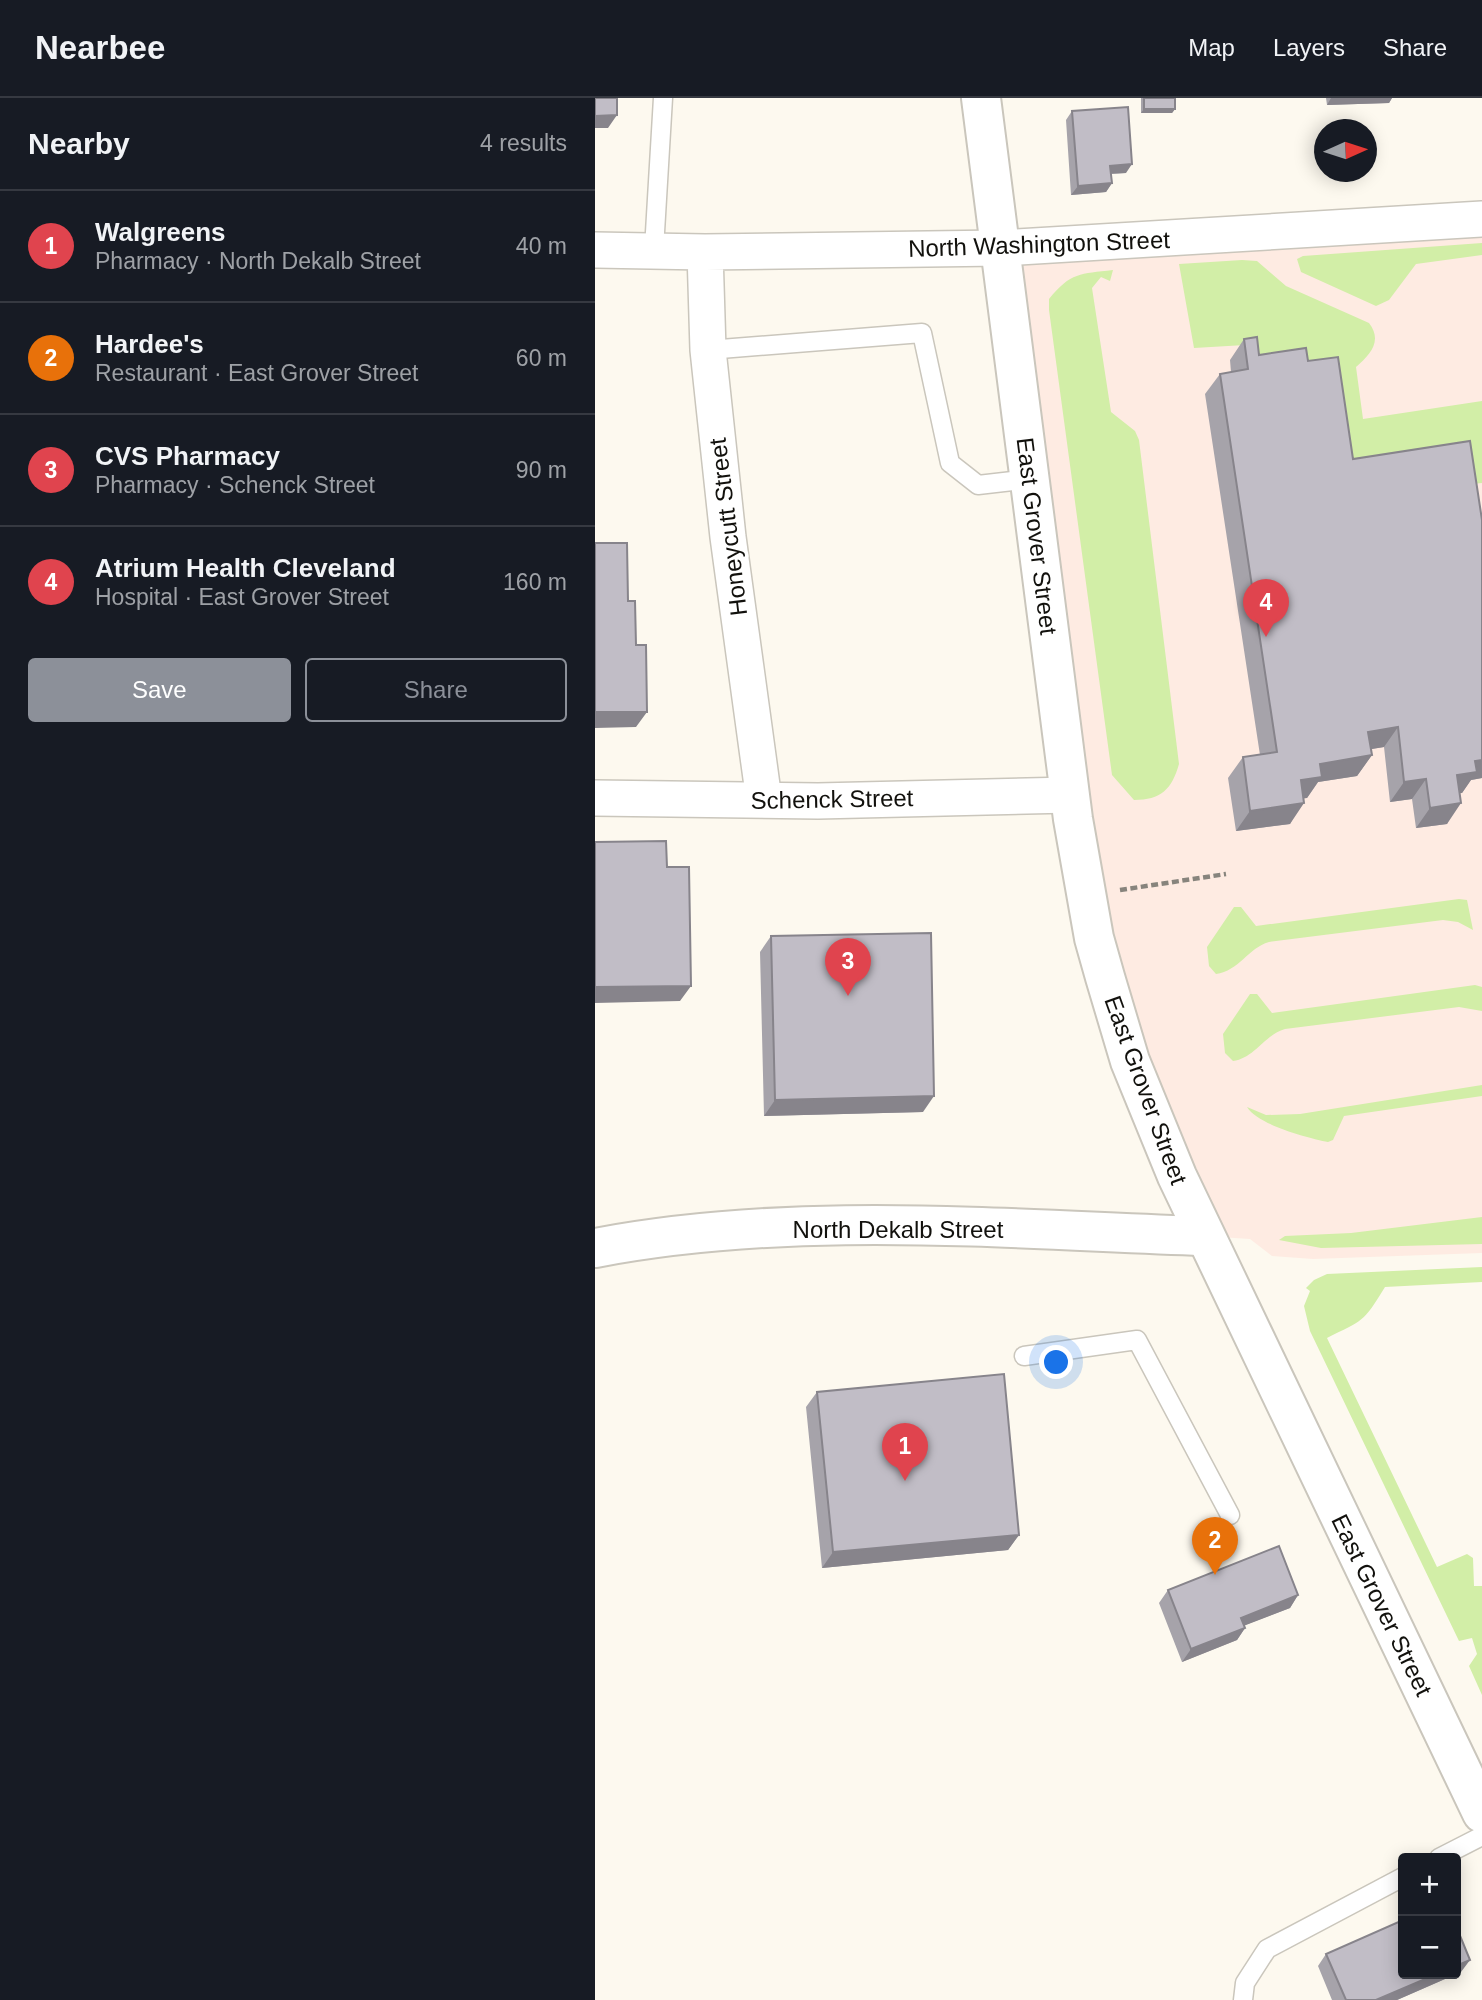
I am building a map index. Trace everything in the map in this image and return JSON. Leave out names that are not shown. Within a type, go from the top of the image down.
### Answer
[{"type":"main road","name":"East Grover Street","points":[[981,98],[1070,795],[1094,937],[1130,1061],[1203,1236],[1482,1813]]},
{"type":"main road","name":"North Dekalb Street","points":[[595,1248],[652,1237],[735,1229],[895,1226],[1203,1236]]},
{"type":"street","name":"North Washington Street","points":[[595,250],[705,252],[1001,248],[1482,219]]},
{"type":"street","name":"Honeycutt Street","points":[[705,252],[708,350],[728,537],[764,800]]},
{"type":"street","name":"Schenck Street","points":[[595,798],[764,800],[1070,795]]},
{"type":"lane","points":[[654,249],[663,98]]},
{"type":"lane","points":[[708,350],[922,333],[950,463],[978,485],[1030,479]]},
{"type":"lane","points":[[1024,1356],[1137,1340],[1230,1515]]},
{"type":"lane","points":[[1449,1853],[1482,1836]]},
{"type":"lane","points":[[1243,2000],[1245,1983],[1267,1949],[1398,1880]]},
{"type":"path","points":[[1087,895],[1226,874]]},
{"type":"shaded area","points":[[1482,219],[1482,1253],[1313,1259],[1272,1256],[1250,1239],[1203,1236],[1130,1061],[1001,248]]},
{"type":"green space","points":[[1482,243],[1482,255],[1416,264],[1389,300],[1376,306],[1301,272],[1297,259],[1303,256]]},
{"type":"green space","points":[[1257,261],[1286,286],[1369,323],[1375,342],[1370,353],[1356,367],[1363,419],[1482,401],[1482,483],[1461,485],[1354,469],[1297,365],[1246,358],[1245,345],[1194,348],[1179,264]]},
{"type":"green space","points":[[1113,270],[1110,281],[1101,277],[1092,288],[1111,412],[1135,431],[1139,440],[1179,764],[1173,780],[1164,791],[1151,798],[1134,800],[1112,775],[1049,310],[1049,299],[1070,279]]},
{"type":"green space","points":[[1467,900],[1473,930],[1458,922],[1443,920],[1269,942],[1224,972],[1216,974],[1209,966],[1207,947],[1234,907],[1241,907],[1256,926]]},
{"type":"green space","points":[[1475,985],[1482,987],[1482,1011],[1459,1007],[1285,1029],[1271,1036],[1241,1059],[1233,1061],[1225,1053],[1223,1034],[1250,994],[1257,994],[1272,1013]]},
{"type":"green space","points":[[1482,1085],[1482,1096],[1344,1116],[1333,1140],[1328,1142],[1272,1125],[1261,1120],[1247,1107],[1266,1115],[1300,1114]]},
{"type":"green space","points":[[1482,1217],[1482,1244],[1321,1248],[1279,1240],[1285,1236],[1351,1233]]},
{"type":"green space","points":[[1482,1267],[1482,1282],[1385,1287],[1372,1308],[1361,1319],[1327,1338],[1437,1567],[1467,1554],[1473,1558],[1474,1586],[1482,1586],[1482,1695],[1469,1666],[1477,1654],[1472,1638],[1459,1641],[1310,1331],[1304,1306],[1310,1291],[1306,1288],[1314,1280],[1327,1274]]},
{"type":"building","points":[[595,98],[617,98],[617,115],[595,116]]},
{"type":"building","points":[[1144,98],[1175,98],[1175,109],[1144,109]]},
{"type":"building","points":[[1128,107],[1132,164],[1110,166],[1112,183],[1078,186],[1072,111]]},
{"type":"building","points":[[1257,337],[1259,355],[1306,348],[1308,361],[1338,357],[1353,459],[1470,441],[1482,520],[1482,760],[1475,761],[1477,772],[1457,775],[1461,803],[1430,808],[1426,779],[1404,782],[1398,727],[1368,732],[1372,755],[1320,764],[1322,777],[1301,780],[1304,803],[1250,811],[1243,757],[1277,752],[1220,374],[1248,369],[1244,339]]},
{"type":"building","points":[[595,543],[627,543],[628,601],[635,601],[636,645],[646,645],[647,712],[595,712]]},
{"type":"building","points":[[666,841],[667,867],[689,867],[691,986],[595,987],[595,842]]},
{"type":"building","points":[[931,933],[934,1096],[775,1100],[771,936]]},
{"type":"building","points":[[1004,1374],[1019,1535],[833,1552],[817,1392]]},
{"type":"building","points":[[1279,1546],[1298,1595],[1241,1618],[1245,1628],[1191,1649],[1168,1590]]},
{"type":"building","points":[[1398,1922],[1398,1979],[1425,1979],[1376,2000],[1346,2000],[1326,1954]]},
{"type":"building","points":[[1461,1938],[1470,1960],[1461,1964]]},
{"type":"place","name":"Atrium Health Cleveland","points":[[1266,637]]},
{"type":"place","name":"CVS Pharmacy","points":[[848,996]]},
{"type":"place","name":"Walgreens","points":[[905,1481]]},
{"type":"place","name":"Hardee's","points":[[1215,1575]]}]
